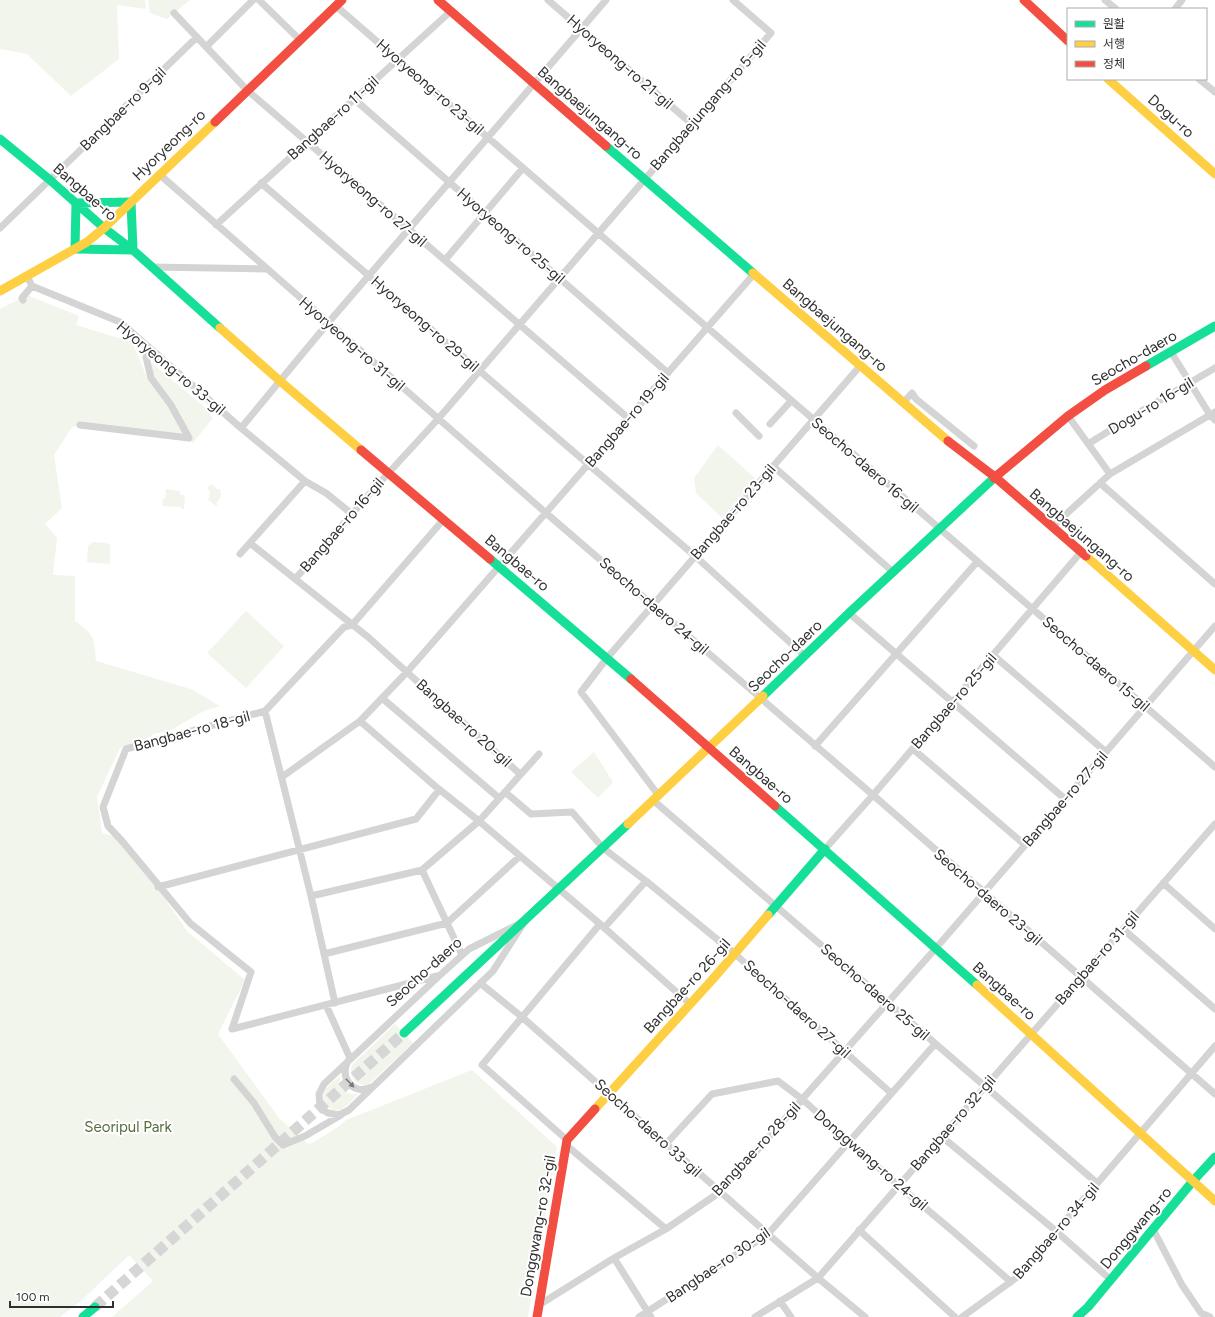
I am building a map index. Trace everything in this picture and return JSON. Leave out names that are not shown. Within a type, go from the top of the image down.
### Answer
[{"type":"main road","name":"Bangbaejungang-ro","points":[[438,0],[937,432],[995,477],[1215,670]]},
{"type":"main road","points":[[1024,0],[1067,40]]},
{"type":"main road","name":"Hyoryeong-ro","points":[[0,291],[87,242],[104,228],[339,3]]},
{"type":"main road","name":"Dogu-ro","points":[[1110,80],[1215,174]]},
{"type":"main road","name":"Bangbae-ro","points":[[0,139],[50,180],[104,228],[133,250],[280,381],[607,658],[936,948],[1215,1201]]},
{"type":"main road","points":[[131,202],[133,250],[75,249],[76,203],[131,202]]},
{"type":"main road","name":"Seocho-daero","points":[[404,1033],[656,799],[849,613],[995,477],[1068,416],[1104,390],[1215,326]]},
{"type":"main road","name":"Bangbae-ro 26-gil","points":[[566,1142],[735,954],[825,849]]},
{"type":"main road","name":"Donggwang-ro 32-gil","points":[[537,1317],[566,1142]]},
{"type":"main road","name":"Donggwang-ro","points":[[1077,1317],[1088,1307],[1192,1181],[1215,1157]]},
{"type":"main road","points":[[83,1317],[95,1307]]},
{"type":"street","points":[[206,47],[253,0]]},
{"type":"street","points":[[259,0],[300,40]]},
{"type":"street","name":"Hyoryeong-ro 21-gil","points":[[548,0],[692,124]]},
{"type":"street","points":[[241,428],[328,323],[606,0]]},
{"type":"street","name":"Bangbaejungang-ro 5-gil","points":[[520,324],[771,32],[733,0]]},
{"type":"street","points":[[1106,0],[1115,8]]},
{"type":"street","name":"Hyoryeong-ro 23-gil","points":[[339,3],[398,59],[707,328]]},
{"type":"street","name":"Bangbae-ro 11-gil","points":[[216,225],[451,11]]},
{"type":"street","name":"Hyoryeong-ro 27-gil","points":[[174,13],[247,90],[628,418]]},
{"type":"street","name":"Bangbae-ro 9-gil","points":[[1,226],[197,37]]},
{"type":"street","points":[[1200,80],[1215,92]]},
{"type":"street","name":"Hyoryeong-ro 25-gil","points":[[354,99],[668,373]]},
{"type":"street","points":[[444,260],[523,168]]},
{"type":"street","name":"Hyoryeong-ro 31-gil","points":[[159,174],[546,513]]},
{"type":"street","name":"Hyoryeong-ro 29-gil","points":[[261,183],[695,556],[805,656]]},
{"type":"street","points":[[151,267],[266,269]]},
{"type":"street","name":"Bangbae-ro 19-gil","points":[[500,567],[754,274]]},
{"type":"street","points":[[23,300],[22,298],[32,286],[27,276]]},
{"type":"street","name":"Hyoryeong-ro 33-gil","points":[[32,286],[120,322],[241,428],[305,481],[326,493],[352,514]]},
{"type":"street","name":"Bangbae-ro 16-gil","points":[[296,578],[438,419],[520,324]]},
{"type":"street","name":"Seocho-daero 16-gil","points":[[707,328],[939,529]]},
{"type":"street","points":[[80,425],[189,438],[172,405],[151,378],[146,357],[152,350]]},
{"type":"street","points":[[1052,527],[1110,474],[1213,416],[1171,352]]},
{"type":"street","name":"Bangbae-ro 23-gil","points":[[656,799],[581,692],[607,658],[652,605],[860,366]]},
{"type":"street","name":"Dogu-ro 16-gil","points":[[1088,444],[1215,368]]},
{"type":"street","points":[[903,402],[912,393],[916,399],[974,446]]},
{"type":"street","points":[[770,424],[791,401]]},
{"type":"street","points":[[736,413],[759,436]]},
{"type":"street","points":[[1068,416],[1110,474]]},
{"type":"street","points":[[773,466],[893,572]]},
{"type":"street","points":[[240,554],[305,481]]},
{"type":"street","points":[[1100,483],[1215,584]]},
{"type":"street","name":"Seocho-daero 24-gil","points":[[546,513],[761,699]]},
{"type":"street","name":"Bangbae-ro 18-gil","points":[[326,1005],[232,1029],[251,972],[190,923],[108,826],[103,807],[126,749],[266,711],[344,627],[352,625],[444,519]]},
{"type":"street","name":"Seocho-daero 15-gil","points":[[939,529],[1215,767]]},
{"type":"street","points":[[250,542],[368,637],[407,672]]},
{"type":"street","name":"Bangbae-ro 25-gil","points":[[825,849],[913,749],[1081,552]]},
{"type":"street","points":[[815,746],[977,562]]},
{"type":"street","name":"Bangbae-ro 20-gil","points":[[282,778],[360,721],[407,672],[500,567]]},
{"type":"street","points":[[849,613],[1065,799]]},
{"type":"street","name":"Bangbae-ro 27-gil","points":[[936,948],[1215,626]]},
{"type":"street","points":[[993,655],[1106,752]]},
{"type":"street","name":"Bangbae-ro 20-gil","points":[[407,672],[520,774]]},
{"type":"street","points":[[382,698],[499,798]]},
{"type":"street","name":"Seocho-daero 23-gil","points":[[761,699],[1215,1094]]},
{"type":"street","points":[[266,711],[311,896],[334,1003]]},
{"type":"street","points":[[360,721],[439,790],[479,821],[602,926],[690,1004]]},
{"type":"street","points":[[913,749],[1025,845]]},
{"type":"street","points":[[311,896],[422,870],[479,821],[539,754]]},
{"type":"street","points":[[158,886],[416,819],[439,790]]},
{"type":"street","name":"Seocho-daero 27-gil","points":[[504,792],[531,814],[572,812],[603,848],[735,954],[891,1093]]},
{"type":"street","name":"Seocho-daero 25-gil","points":[[656,799],[775,907],[1097,1183]]},
{"type":"street","name":"Bangbae-ro 31-gil","points":[[1030,1034],[1215,824]]},
{"type":"street","points":[[324,954],[447,924],[520,856]]},
{"type":"street","points":[[422,870],[462,955]]},
{"type":"street","points":[[646,881],[602,926],[482,1064],[566,1142],[666,1229]]},
{"type":"street","points":[[1163,883],[1215,929]]},
{"type":"street","name":"Seocho-daero","points":[[525,921],[493,971],[345,1113],[339,1115],[328,1113],[320,1105],[319,1094],[324,1084],[350,1058],[462,955],[469,949],[525,921]]},
{"type":"street","points":[[1123,929],[1215,1009]]},
{"type":"street","name":"Bangbae-ro 28-gil","points":[[539,1305],[614,1258],[666,1229],[720,1192],[936,948]]},
{"type":"street","points":[[375,1084],[365,1089],[354,1088],[349,1084],[344,1074],[350,1058],[326,1005],[439,976]]},
{"type":"street","name":"Seocho-daero 33-gil","points":[[480,983],[522,1017],[818,1278],[865,1317]]},
{"type":"street","name":"Bangbae-ro 32-gil","points":[[755,1317],[818,1278],[1030,1034]]},
{"type":"street","name":"Bangbae-ro 30-gil","points":[[639,1317],[649,1314],[768,1234],[935,1044]]},
{"type":"street","name":"Bangbae-ro 34-gil","points":[[962,1317],[1016,1278],[1215,1046]]},
{"type":"street","points":[[234,1079],[254,1104],[275,1137],[283,1144],[305,1136],[345,1113]]},
{"type":"street","name":"Donggwang-ro 24-gil","points":[[666,1144],[712,1094],[778,1081],[802,1099],[898,1185],[1011,1282]]},
{"type":"street","points":[[941,1136],[1056,1231],[1111,1280]]},
{"type":"street","points":[[859,1230],[955,1317]]},
{"type":"street","points":[[1153,1230],[1182,1285],[1201,1313],[1210,1317]]},
{"type":"street","points":[[614,1258],[649,1314]]},
{"type":"street","points":[[780,1301],[791,1317]]},
{"type":"green space","points":[[0,0],[145,0],[146,9],[117,5],[119,59],[71,96],[27,54],[0,49]]},
{"type":"green space","points":[[148,0],[190,0],[167,19],[150,13]]},
{"type":"green space","name":"Seoripul Park","points":[[27,295],[79,316],[76,325],[132,342],[148,380],[171,405],[185,436],[82,424],[72,427],[54,455],[62,508],[45,524],[57,538],[53,575],[75,576],[75,621],[90,634],[94,642],[96,661],[191,689],[220,706],[204,711],[169,731],[153,734],[151,737],[120,748],[97,797],[102,833],[125,840],[187,931],[245,980],[218,1034],[279,1118],[308,1144],[338,1127],[346,1120],[472,1070],[557,1147],[528,1317],[112,1317],[153,1281],[129,1255],[81,1301],[60,1317],[0,1317],[0,309]]},
{"type":"green space","points":[[152,363],[202,405],[213,418],[192,444],[191,436],[175,405],[153,378],[150,365]]},
{"type":"green space","points":[[718,445],[756,479],[722,518],[696,493],[694,478]]},
{"type":"green space","points":[[211,484],[218,490],[221,490],[221,496],[216,504],[218,505],[216,506],[207,499],[209,498],[210,492],[207,488]]},
{"type":"green space","points":[[166,489],[180,491],[180,495],[185,495],[184,509],[181,507],[162,506],[163,499],[165,499]]},
{"type":"green space","points":[[93,542],[106,543],[110,545],[110,564],[87,562],[88,546]]},
{"type":"green space","points":[[246,611],[284,646],[246,688],[207,653]]},
{"type":"green space","points":[[594,752],[613,782],[598,798],[571,772]]},
{"type":"green space","points":[[395,1024],[413,1043],[369,1084],[361,1085],[354,1081],[351,1074],[352,1065]]},
{"type":"green space","points":[[341,1075],[340,1083],[344,1090],[350,1094],[359,1093],[345,1107],[335,1110],[329,1107],[324,1101],[324,1093],[325,1090]]},
{"type":"tunnel","points":[[95,1307],[404,1033]]},
{"type":"traffic: fast","points":[[0,139],[50,180],[104,228],[133,250],[220,328]]},
{"type":"traffic: fast","points":[[606,146],[753,273]]},
{"type":"traffic: fast","points":[[131,202],[133,250],[75,249],[76,203],[131,202]]},
{"type":"traffic: fast","points":[[1146,366],[1215,326]]},
{"type":"traffic: fast","points":[[763,696],[849,613],[994,478]]},
{"type":"traffic: fast","points":[[490,559],[631,679]]},
{"type":"traffic: fast","points":[[775,806],[977,985]]},
{"type":"traffic: fast","points":[[404,1033],[628,824]]},
{"type":"traffic: fast","points":[[768,915],[825,849]]},
{"type":"traffic: fast","points":[[1077,1317],[1088,1307],[1193,1181],[1215,1157]]},
{"type":"traffic: fast","points":[[83,1317],[95,1307]]},
{"type":"traffic: slow","points":[[1109,80],[1215,174]]},
{"type":"traffic: slow","points":[[0,291],[87,242],[104,228],[215,122]]},
{"type":"traffic: slow","points":[[753,273],[948,441]]},
{"type":"traffic: slow","points":[[220,328],[361,450]]},
{"type":"traffic: slow","points":[[1086,556],[1215,670]]},
{"type":"traffic: slow","points":[[628,824],[763,696]]},
{"type":"traffic: slow","points":[[595,1109],[712,980],[768,915]]},
{"type":"traffic: slow","points":[[977,985],[1215,1201]]},
{"type":"traffic: jam","points":[[215,122],[342,0]]},
{"type":"traffic: jam","points":[[438,0],[606,146]]},
{"type":"traffic: jam","points":[[1024,0],[1067,40]]},
{"type":"traffic: jam","points":[[994,478],[1068,416],[1105,390],[1146,366]]},
{"type":"traffic: jam","points":[[948,441],[995,477],[1086,556]]},
{"type":"traffic: jam","points":[[361,450],[490,559]]},
{"type":"traffic: jam","points":[[631,679],[775,806]]},
{"type":"traffic: jam","points":[[537,1317],[567,1140],[595,1109]]}]
